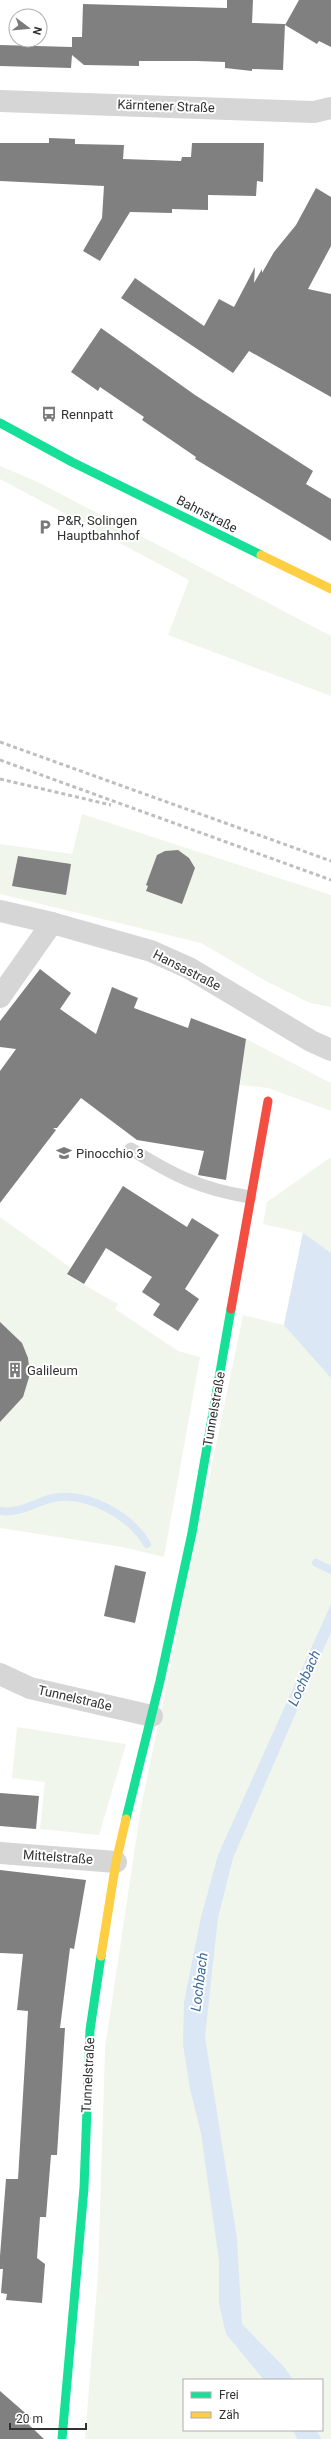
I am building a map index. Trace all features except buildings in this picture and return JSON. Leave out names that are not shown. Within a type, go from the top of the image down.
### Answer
[{"type":"street","name":"Kärntener Straße","points":[[0,101],[314,112],[331,108]]},
{"type":"street","name":"Bahnstraße","points":[[0,423],[72,462],[331,589]]},
{"type":"street","name":"Bahnstraße","points":[[7,439],[72,462]]},
{"type":"street","name":"Hansastraße","points":[[0,911],[52,923],[151,951],[189,968],[321,1040],[331,1050]]},
{"type":"street","points":[[0,997],[52,923]]},
{"type":"street","name":"Tunnelstraße","points":[[62,2439],[84,2188],[90,2030],[116,1862],[152,1716],[192,1533],[250,1196],[268,1101]]},
{"type":"street","name":"Tunnelstraße","points":[[0,1674],[30,1688],[152,1716]]},
{"type":"street","name":"Mittelstraße","points":[[0,1853],[116,1862]]},
{"type":"lane","points":[[131,1149],[171,1174],[198,1186],[250,1196]]},
{"type":"shaded area","points":[[0,466],[38,482],[331,636],[331,696],[168,635],[189,580],[0,479]]},
{"type":"shaded area","points":[[82,814],[331,895],[331,1007],[310,1003],[264,980],[201,943],[0,894],[0,844],[72,854]]},
{"type":"shaded area","points":[[246,1039],[331,1083],[331,1111],[268,1088],[240,1085]]},
{"type":"shaded area","points":[[331,1157],[331,2439],[85,2439],[98,2274],[105,2048],[141,1807],[243,1315],[284,1325],[303,1233],[263,1224],[267,1202]]},
{"type":"shaded area","points":[[0,1217],[71,1268],[67,1275],[118,1304],[115,1309],[178,1351],[200,1357],[164,1557],[122,1547],[0,1528]]},
{"type":"shaded area","points":[[17,1727],[126,1744],[99,1835],[40,1829],[45,1782],[12,1778]]},
{"type":"water","points":[[303,1233],[331,1253],[331,1378],[284,1325]]},
{"type":"water","name":"Lochbach","points":[[331,1604],[331,1632],[233,1858],[218,1918],[205,2037],[237,2238],[242,2324],[285,2368],[292,2379],[263,2379],[226,2334],[219,2304],[219,2261],[201,2133],[190,2089],[183,2045],[184,2002],[201,1917],[218,1855]]},
{"type":"water","points":[[293,2431],[317,2431],[321,2439],[297,2439]]},
{"type":"waterway","points":[[0,1511],[14,1511],[53,1498],[80,1498],[107,1508],[119,1515],[140,1534],[147,1544]]},
{"type":"waterway","points":[[316,1563],[331,1570]]},
{"type":"railway","points":[[0,742],[331,861]]},
{"type":"railway","points":[[0,760],[331,880]]},
{"type":"railway","points":[[0,779],[111,805]]},
{"type":"traffic: fast","points":[[0,423],[72,462],[261,555]]},
{"type":"traffic: fast","points":[[126,1819],[160,1681],[192,1533],[231,1309]]},
{"type":"traffic: fast","points":[[62,2439],[84,2188],[90,2030],[101,1956]]},
{"type":"traffic: slow","points":[[261,555],[331,589]]},
{"type":"traffic: slow","points":[[101,1956],[116,1862],[126,1819]]},
{"type":"traffic: jam","points":[[231,1309],[268,1101]]},
{"type":"place","name":"Rennpatt","points":[[49,414]]},
{"type":"place","name":"P&R, Solingen Hauptbahnhof","points":[[45,527]]},
{"type":"place","name":"Pinocchio 3","points":[[64,1153]]},
{"type":"place","name":"Galileum","points":[[15,1370]]}]
